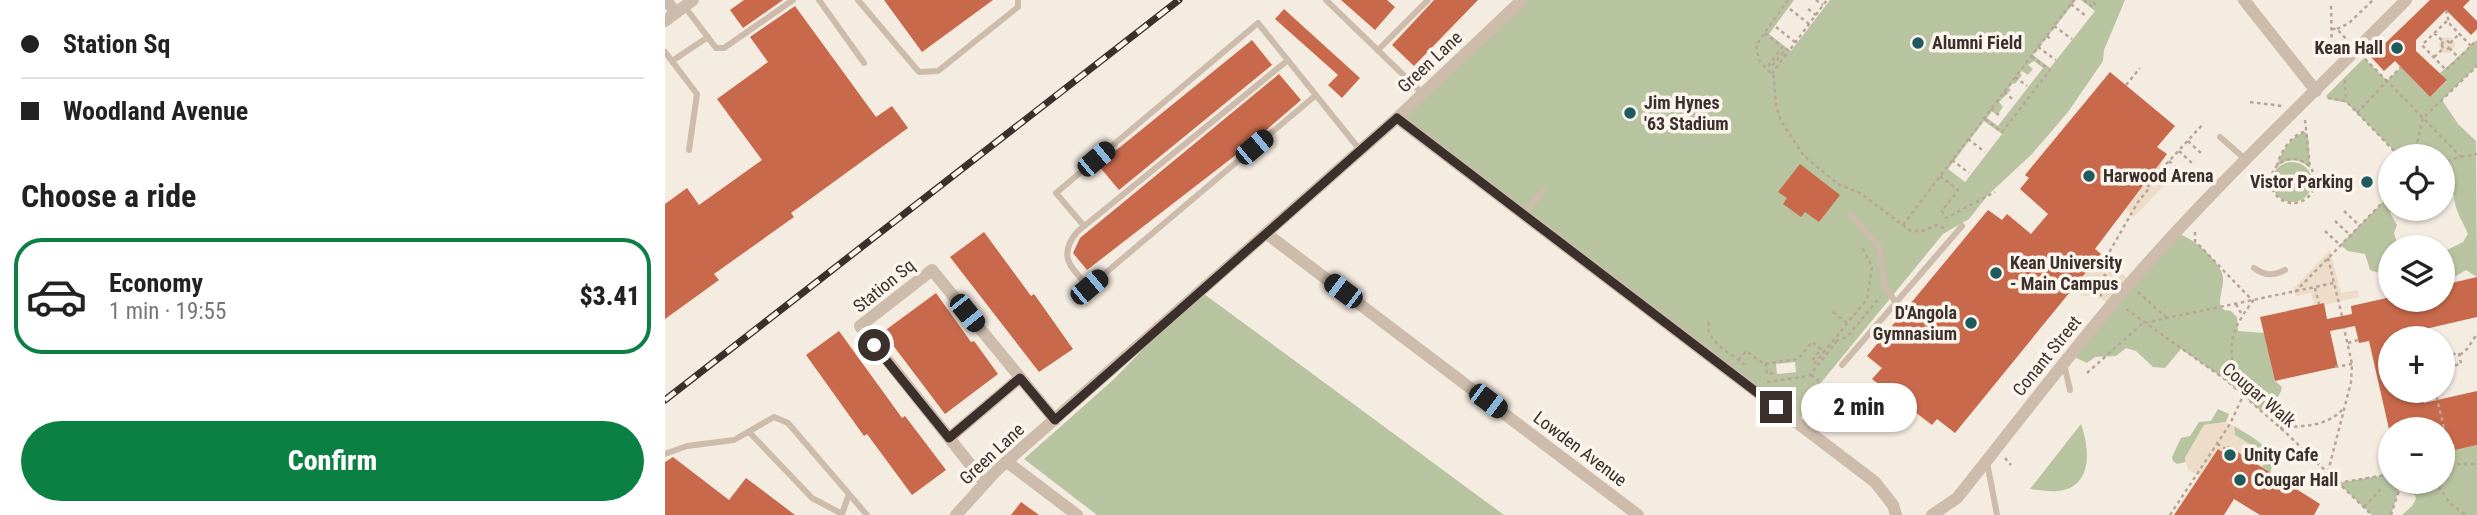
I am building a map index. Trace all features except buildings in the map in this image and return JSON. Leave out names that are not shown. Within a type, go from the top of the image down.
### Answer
[{"type":"street","points":[[666,0],[685,7]]},
{"type":"street","name":"Green Lane","points":[[956,515],[1007,462],[1397,118],[1522,0]]},
{"type":"street","points":[[2244,0],[2321,94]]},
{"type":"street","name":"Conant Street","points":[[1932,515],[1957,498],[2064,362],[2151,260],[2246,161],[2321,94],[2405,0]]},
{"type":"street","points":[[665,22],[685,7]]},
{"type":"street","points":[[1397,118],[1875,482],[1893,505],[1896,515]]},
{"type":"street","name":"Lowden Avenue","points":[[1267,234],[1638,515]]},
{"type":"street","name":"Station Sq","points":[[985,483],[860,326],[932,270],[1055,420]]},
{"type":"street","points":[[949,438],[1020,378]]},
{"type":"street","points":[[1007,462],[1077,515]]},
{"type":"lane","points":[[685,7],[716,48],[724,48],[793,0]]},
{"type":"lane","points":[[819,0],[865,63]]},
{"type":"lane","points":[[858,0],[919,72],[938,71],[1018,7],[1019,0]]},
{"type":"lane","points":[[1326,0],[1422,93]]},
{"type":"lane","points":[[1378,50],[1428,0]]},
{"type":"lane","points":[[1084,226],[1056,193],[1258,23],[1360,150]]},
{"type":"lane","points":[[672,61],[708,37]]},
{"type":"lane","points":[[665,52],[697,94],[689,150]]},
{"type":"lane","points":[[1089,287],[1070,267],[1066,254],[1068,242],[1287,60]]},
{"type":"lane","points":[[1077,297],[1315,95]]},
{"type":"lane","points":[[2220,137],[2246,161]]},
{"type":"lane","points":[[1524,215],[1543,190]]},
{"type":"lane","points":[[1850,214],[1873,239],[1882,261],[1884,285],[1896,303]]},
{"type":"lane","points":[[1842,365],[1962,226]]},
{"type":"lane","points":[[2254,268],[2263,274],[2276,275],[2285,270]]},
{"type":"lane","points":[[2064,362],[2070,390]]},
{"type":"lane","points":[[665,454],[687,446],[734,440],[774,416],[788,423],[867,515]]},
{"type":"lane","points":[[749,432],[812,498],[842,514],[849,494]]},
{"type":"lane","points":[[1987,460],[1997,515]]},
{"type":"lane","points":[[854,515],[860,507]]},
{"type":"path","points":[[1788,0],[1764,32],[1756,51],[1763,66],[1772,74],[1781,121],[1804,156],[1838,184],[1860,193],[1916,232],[1937,225],[1944,226]]},
{"type":"path","points":[[1772,74],[1825,2],[1816,0]]},
{"type":"path","points":[[1903,225],[2074,0]]},
{"type":"path","points":[[2084,0],[2093,7],[2095,4],[2089,0]]},
{"type":"path","points":[[2331,29],[2349,23],[2373,0]]},
{"type":"path","points":[[2071,4],[2087,17]]},
{"type":"path","points":[[2331,6],[2332,61]]},
{"type":"path","points":[[1790,9],[1809,24]]},
{"type":"path","points":[[1808,9],[1815,14]]},
{"type":"path","points":[[2446,10],[2449,23],[2471,46]]},
{"type":"path","points":[[2449,23],[2447,21],[2420,45],[2446,69],[2477,40]]},
{"type":"path","points":[[1776,27],[1795,42]]},
{"type":"path","points":[[2054,28],[2072,38]]},
{"type":"path","points":[[2337,29],[2350,43]]},
{"type":"path","points":[[1764,32],[1782,47],[1769,65],[1771,67],[1786,49],[1789,51]]},
{"type":"path","points":[[2434,33],[2444,42],[2450,43]]},
{"type":"path","points":[[2449,48],[2459,34]]},
{"type":"path","points":[[2047,36],[2052,40]]},
{"type":"path","points":[[2444,42],[2444,48]]},
{"type":"path","points":[[2041,45],[2056,60]]},
{"type":"path","points":[[2434,57],[2444,48],[2449,48],[2459,58]]},
{"type":"path","points":[[1984,118],[2003,132],[2050,70],[2030,58]]},
{"type":"path","points":[[2364,58],[2461,157]]},
{"type":"path","points":[[2023,66],[2029,71]]},
{"type":"path","points":[[2417,144],[2423,118],[2477,66]]},
{"type":"path","points":[[2357,113],[2401,67]]},
{"type":"path","points":[[2126,85],[2140,68]]},
{"type":"path","points":[[2345,76],[2346,102]]},
{"type":"path","points":[[2016,77],[2027,86]]},
{"type":"path","points":[[2004,93],[2015,101]]},
{"type":"path","points":[[2321,94],[2328,99],[2346,102],[2387,144]]},
{"type":"path","points":[[2250,102],[2287,106]]},
{"type":"path","points":[[1995,104],[2000,109]]},
{"type":"path","points":[[1991,109],[1999,115]]},
{"type":"path","points":[[2305,132],[2298,133],[2282,152],[2271,178],[2273,190],[2278,197],[2291,202],[2303,200],[2312,191],[2314,179],[2310,168],[2308,135],[2305,132],[2307,114]]},
{"type":"path","points":[[2099,270],[2138,202],[2150,187],[2146,184],[2204,123]]},
{"type":"path","points":[[1968,139],[1985,152]]},
{"type":"path","points":[[2187,141],[2203,155]]},
{"type":"path","points":[[2179,151],[2194,166]]},
{"type":"path","points":[[2455,159],[2477,154]]},
{"type":"path","points":[[2277,166],[2291,159],[2310,168]]},
{"type":"path","points":[[1952,160],[1969,173]]},
{"type":"path","points":[[2169,161],[2184,175]]},
{"type":"path","points":[[1940,176],[1958,190],[1943,211],[1946,218],[1995,192]]},
{"type":"path","points":[[2295,292],[2378,207]]},
{"type":"path","points":[[2344,211],[2360,226]]},
{"type":"path","points":[[2335,221],[2350,235]]},
{"type":"path","points":[[2196,227],[2195,241],[2253,301]]},
{"type":"path","points":[[2325,231],[2340,245]]},
{"type":"path","points":[[1766,381],[1769,383],[1810,375],[1869,295],[1872,267],[1863,249],[1873,239]]},
{"type":"path","points":[[2328,258],[2342,316]]},
{"type":"path","points":[[2092,265],[2114,283]]},
{"type":"path","points":[[2066,275],[2084,291],[2095,290],[2102,296]]},
{"type":"path","points":[[2087,373],[2143,323],[2334,283]]},
{"type":"path","points":[[2134,288],[2167,318]]},
{"type":"path","points":[[2315,288],[2319,304]]},
{"type":"path","points":[[1739,360],[1746,351],[1766,363],[1798,359],[1812,342],[1821,349],[1812,361],[1815,363],[1834,341],[1847,337],[1887,289]]},
{"type":"path","points":[[2237,390],[2230,341],[2242,315],[2253,301]]},
{"type":"path","points":[[2236,304],[2242,315]]},
{"type":"path","name":"Cougar Walk","points":[[2120,305],[2237,390],[2372,515]]},
{"type":"path","points":[[1833,312],[1847,323]]},
{"type":"path","points":[[1709,322],[1707,330],[1710,337],[1748,367]]},
{"type":"path","points":[[2328,472],[2351,382],[2352,364],[2344,328]]},
{"type":"path","points":[[2459,355],[2467,349],[2477,334]]},
{"type":"path","points":[[2348,343],[2358,341]]},
{"type":"path","points":[[1803,354],[1808,358]]},
{"type":"path","points":[[2455,354],[2459,355]]},
{"type":"path","points":[[2455,365],[2461,364],[2459,355]]},
{"type":"path","points":[[1755,365],[1758,360]]},
{"type":"path","points":[[1789,360],[1790,366]]},
{"type":"path","points":[[1766,363],[1767,374],[1776,373]]},
{"type":"path","points":[[2335,367],[2352,364]]},
{"type":"path","points":[[1810,375],[1824,386]]},
{"type":"path","points":[[2170,515],[2230,424],[2243,395]]},
{"type":"path","points":[[2280,428],[2326,423],[2346,405]]},
{"type":"path","points":[[2216,444],[2226,449]]},
{"type":"path","points":[[2455,464],[2477,464]]},
{"type":"path","points":[[2338,483],[2378,476]]},
{"type":"path","points":[[2364,507],[2378,492]]},
{"type":"path","points":[[2391,515],[2398,494]]},
{"type":"path","points":[[2444,494],[2451,504],[2466,515]]},
{"type":"green space","points":[[1516,0],[1794,0],[1769,34],[1791,51],[1830,0],[2076,0],[2033,55],[2050,68],[2095,11],[2081,0],[2125,0],[2104,50],[2103,61],[2068,112],[2032,154],[1988,195],[1969,219],[1943,234],[1820,384],[1819,390],[1797,423],[1397,118]],"holes":[[[2034,61],[2043,68],[1998,126],[1987,118],[1992,111],[1997,115],[2003,107],[1999,102],[2011,90],[2009,88],[2022,75],[2022,71],[2028,75],[2033,69],[2028,65]],[[1984,121],[2002,134],[1965,182],[1948,169]],[[1795,362],[1796,372],[1777,374],[1776,364]]]},
{"type":"green space","points":[[2477,40],[2477,66],[2442,100],[2458,124],[2476,141],[2477,277],[2466,270],[2455,276],[2455,246],[2463,242],[2468,234],[2455,204],[2455,144],[2387,144],[2347,103],[2328,99],[2326,96],[2364,58],[2387,81],[2401,67],[2430,97],[2447,81],[2440,73]]},
{"type":"green space","points":[[2305,132],[2308,135],[2310,168],[2294,160],[2277,166],[2287,145]]},
{"type":"green space","points":[[2292,162],[2306,168],[2312,182],[2306,196],[2292,202],[2278,196],[2272,182],[2278,168]]},
{"type":"green space","points":[[2378,207],[2378,221],[2395,221],[2397,225],[2395,235],[2378,235],[2378,273],[2370,270],[2365,254],[2348,251],[2340,245]]},
{"type":"green space","points":[[2175,234],[2195,243],[2219,267],[2223,277],[2220,304],[2223,309],[2231,311],[2237,317],[2238,331],[2264,333],[2275,381],[2282,387],[2277,398],[2260,410],[2226,380],[2181,349],[2165,368],[2153,367],[2136,351],[2126,348],[2116,356],[2095,357],[2087,363],[2076,358],[2074,350]]},
{"type":"green space","points":[[1200,291],[1504,515],[1097,515],[1024,459],[1113,380]]},
{"type":"green space","points":[[2218,409],[2229,414],[2226,422],[2204,425],[2185,458],[2186,462],[2177,464],[2173,461],[2172,457],[2181,438],[2190,436],[2199,422],[2211,421]]},
{"type":"green space","points":[[2081,424],[2087,455],[2083,475],[2078,482],[2058,491],[2030,489]]},
{"type":"green space","points":[[2234,426],[2267,450],[2271,457],[2270,473],[2262,467],[2266,460],[2264,453],[2235,435]]},
{"type":"green space","points":[[2477,445],[2477,515],[2402,515],[2416,499],[2415,495],[2411,494],[2455,494],[2455,450]]},
{"type":"green space","points":[[2378,476],[2378,494],[2398,494],[2391,515],[2372,515],[2338,483]]},
{"type":"shaded area","points":[[2447,37],[2453,39],[2453,51],[2447,53],[2441,51],[2439,45],[2441,39]]},
{"type":"shaded area","points":[[2161,162],[2173,176],[2134,217],[2126,209]]},
{"type":"shaded area","points":[[2330,250],[2341,293],[2358,290],[2359,297],[2314,305],[2311,293],[2296,296],[2294,288]]},
{"type":"shaded area","points":[[2101,254],[2131,282],[2111,305],[2095,295],[2082,296],[2062,279],[2079,280]]},
{"type":"shaded area","points":[[2226,422],[2234,426],[2235,435],[2264,453],[2266,460],[2262,467],[2228,446],[2224,453],[2218,449],[2200,476],[2188,470],[2185,459],[2204,425]]},
{"type":"railway","points":[[665,400],[1179,0]]},
{"type":"place","name":"Alumni Field","points":[[1918,43]]},
{"type":"place","name":"Kean Hall","points":[[2397,48]]},
{"type":"place","name":"Jim Hynes '63 Stadium","points":[[1630,113]]},
{"type":"place","name":"Harwood Arena","points":[[2089,176]]},
{"type":"place","name":"Vistor Parking","points":[[2367,182]]},
{"type":"place","name":"Kean University - Main Campus","points":[[1996,273]]},
{"type":"place","name":"D'Angola Gymnasium","points":[[1971,323]]},
{"type":"place","name":"Unity Cafe","points":[[2230,455]]},
{"type":"place","name":"Cougar Hall","points":[[2240,480]]},
{"type":"route","points":[[874,345],[949,438],[1020,378],[1055,420],[1397,118],[1776,407]]}]
